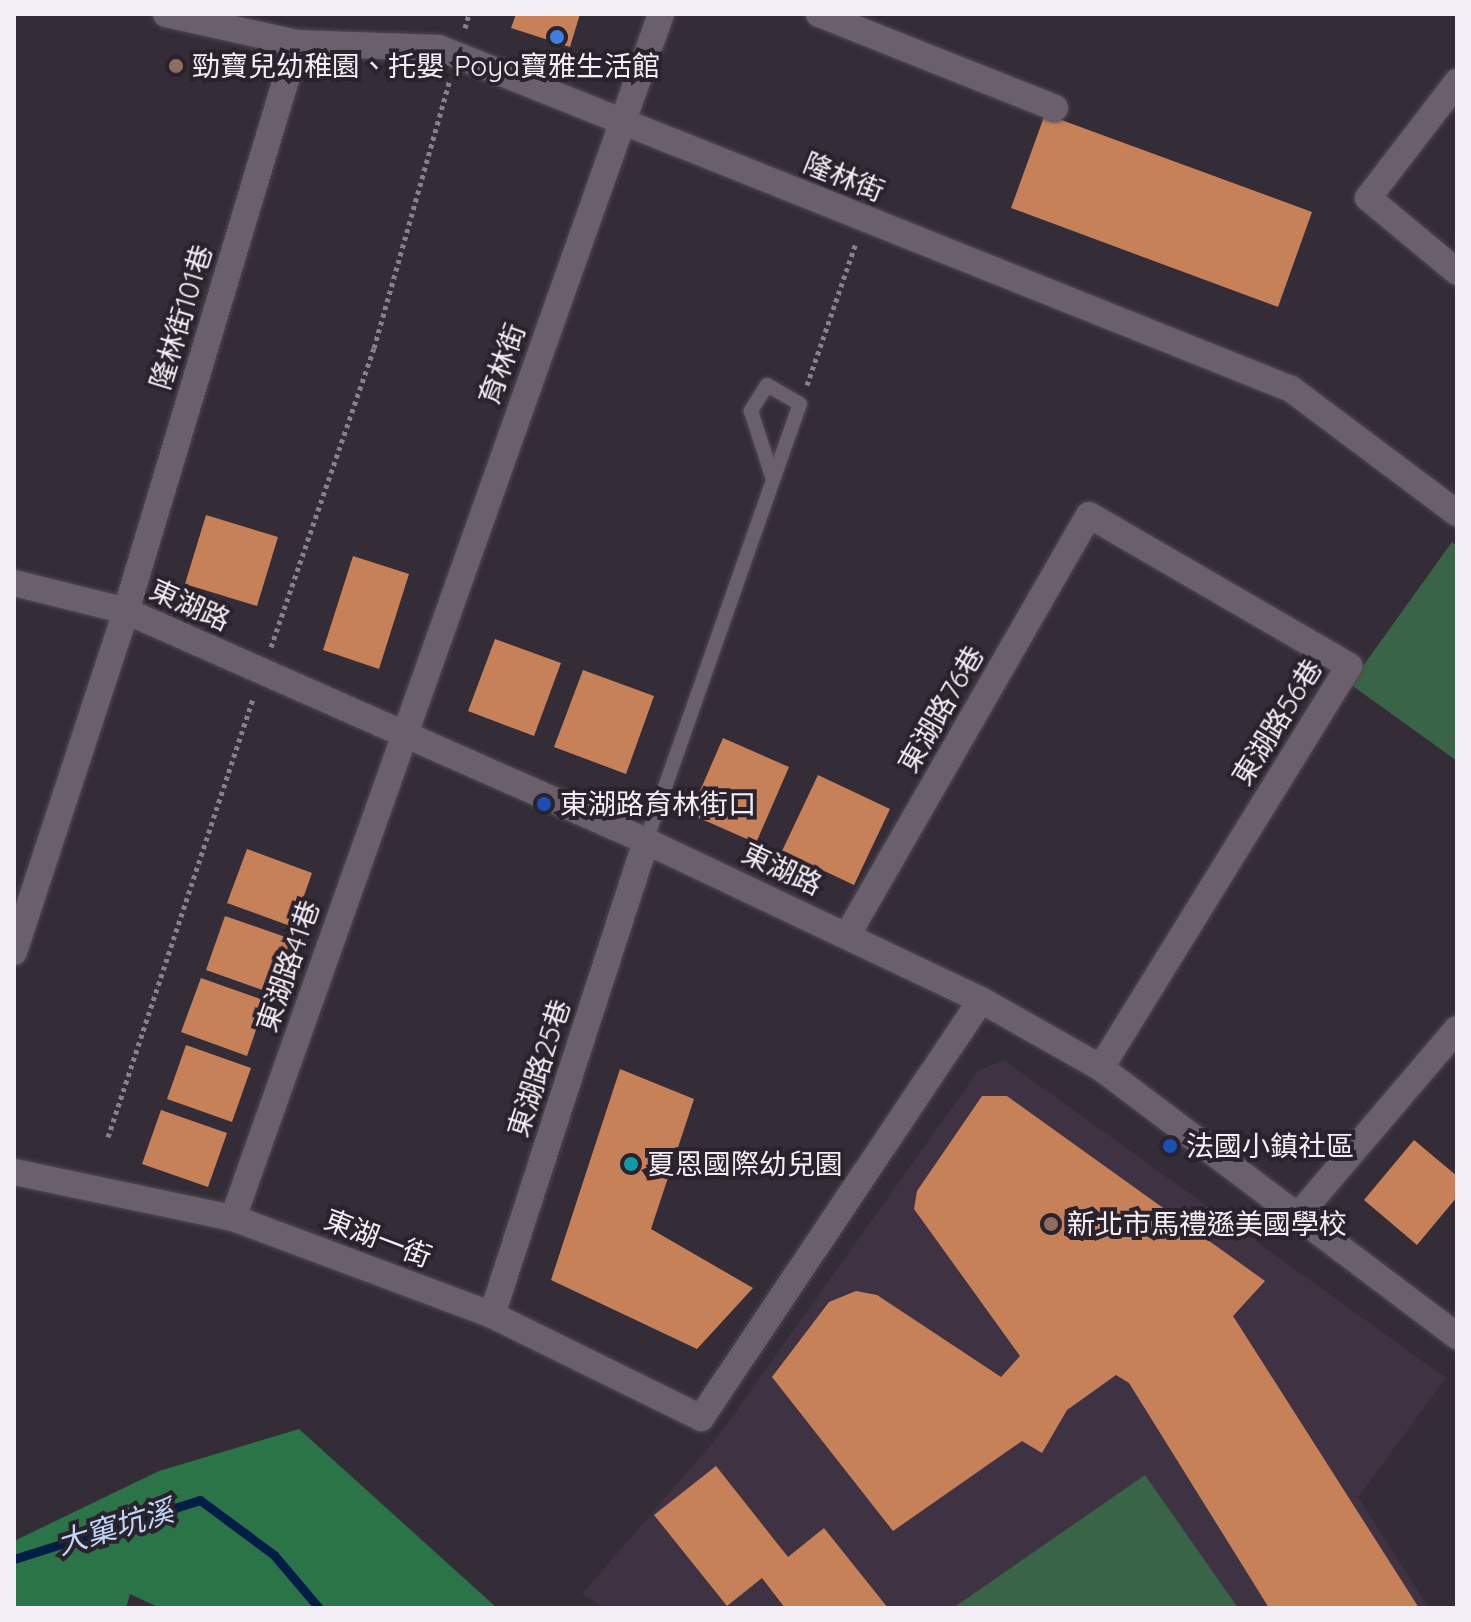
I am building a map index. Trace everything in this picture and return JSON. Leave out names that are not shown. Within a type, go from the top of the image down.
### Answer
[{"type":"street","name":"隆林街","points":[[166,14],[297,43],[439,48],[1291,389],[1457,513]]},
{"type":"street","name":"育林街","points":[[403,735],[661,14]]},
{"type":"street","points":[[819,14],[1055,108]]},
{"type":"street","name":"隆林街101巷","points":[[14,952],[126,611],[297,43]]},
{"type":"street","points":[[1457,82],[1368,198],[1457,272]]},
{"type":"street","name":"東湖路76巷","points":[[848,934],[1089,515]]},
{"type":"street","name":"東湖路56巷","points":[[1089,515],[1349,666],[1101,1068]]},
{"type":"street","name":"東湖路","points":[[14,583],[126,611],[646,841],[848,934],[981,1000],[1101,1068],[1457,1336]]},
{"type":"street","name":"東湖路41巷","points":[[233,1218],[403,735]]},
{"type":"street","name":"東湖路25巷","points":[[492,1315],[646,841]]},
{"type":"street","name":"東湖一街","points":[[14,1172],[233,1218],[492,1315],[701,1418],[981,1000]]},
{"type":"street","points":[[1297,1217],[1457,1029]]},
{"type":"lane","points":[[646,841],[800,404],[767,385],[751,411],[773,479]]},
{"type":"path","points":[[108,1137],[262,672],[374,348],[469,14]]},
{"type":"path","points":[[800,404],[864,220]]},
{"type":"shaded area","name":"新北市馬禮遜美國學校","points":[[1004,1060],[1446,1378],[1358,1497],[1429,1608],[605,1608],[582,1594],[717,1438],[978,1071]]},
{"type":"green space","points":[[1452,542],[1457,546],[1457,761],[1350,684]]},
{"type":"green space","points":[[299,1429],[497,1608],[160,1608],[130,1594],[126,1608],[14,1608],[14,1541],[159,1471]]},
{"type":"green space","points":[[1145,1475],[1238,1608],[953,1608]]},
{"type":"building","name":"Poya寶雅生活館","points":[[516,14],[580,14],[570,47],[511,28]]},
{"type":"building","points":[[1045,114],[1312,212],[1278,307],[1011,208]]},
{"type":"building","points":[[206,515],[278,537],[257,606],[185,584]]},
{"type":"building","points":[[353,556],[409,574],[379,669],[323,650]]},
{"type":"building","points":[[495,639],[561,663],[534,736],[468,711]]},
{"type":"building","points":[[583,670],[654,696],[626,774],[554,747]]},
{"type":"building","points":[[723,738],[789,767],[756,843],[690,814]]},
{"type":"building","points":[[818,775],[890,809],[854,885],[782,851]]},
{"type":"building","points":[[247,849],[312,873],[293,927],[227,903]]},
{"type":"building","points":[[225,916],[291,939],[271,993],[206,970]]},
{"type":"building","points":[[201,978],[266,1001],[247,1056],[181,1032]]},
{"type":"building","points":[[186,1045],[251,1068],[232,1122],[167,1099]]},
{"type":"building","name":"夏恩國際幼兒園","points":[[620,1069],[694,1099],[651,1229],[753,1288],[697,1349],[551,1280]]},
{"type":"building","points":[[982,1096],[1007,1096],[1265,1281],[1233,1316],[1419,1608],[1269,1608],[1129,1383],[1116,1375],[1067,1410],[1042,1453],[1022,1441],[893,1531],[772,1377],[829,1302],[856,1291],[877,1295],[1001,1377],[1020,1356],[914,1209],[917,1191]]},
{"type":"building","points":[[161,1110],[227,1133],[208,1187],[142,1164]]},
{"type":"building","points":[[1414,1140],[1457,1176],[1457,1197],[1417,1245],[1364,1200]]},
{"type":"building","points":[[716,1466],[788,1557],[824,1528],[888,1608],[785,1608],[762,1578],[727,1606],[654,1515]]},
{"type":"waterway","name":"大窠坑溪","points":[[14,1559],[200,1500],[274,1555],[319,1608]]},
{"type":"place","name":"Poya寶雅生活館","points":[[557,37]]},
{"type":"place","name":"勁寶兒幼稚園、托嬰","points":[[176,66]]},
{"type":"place","name":"東湖路育林街口","points":[[544,804]]},
{"type":"place","name":"法國小鎮社區","points":[[1170,1146]]},
{"type":"place","name":"夏恩國際幼兒園","points":[[631,1164]]},
{"type":"place","name":"新北市馬禮遜美國學校","points":[[1051,1224]]}]
